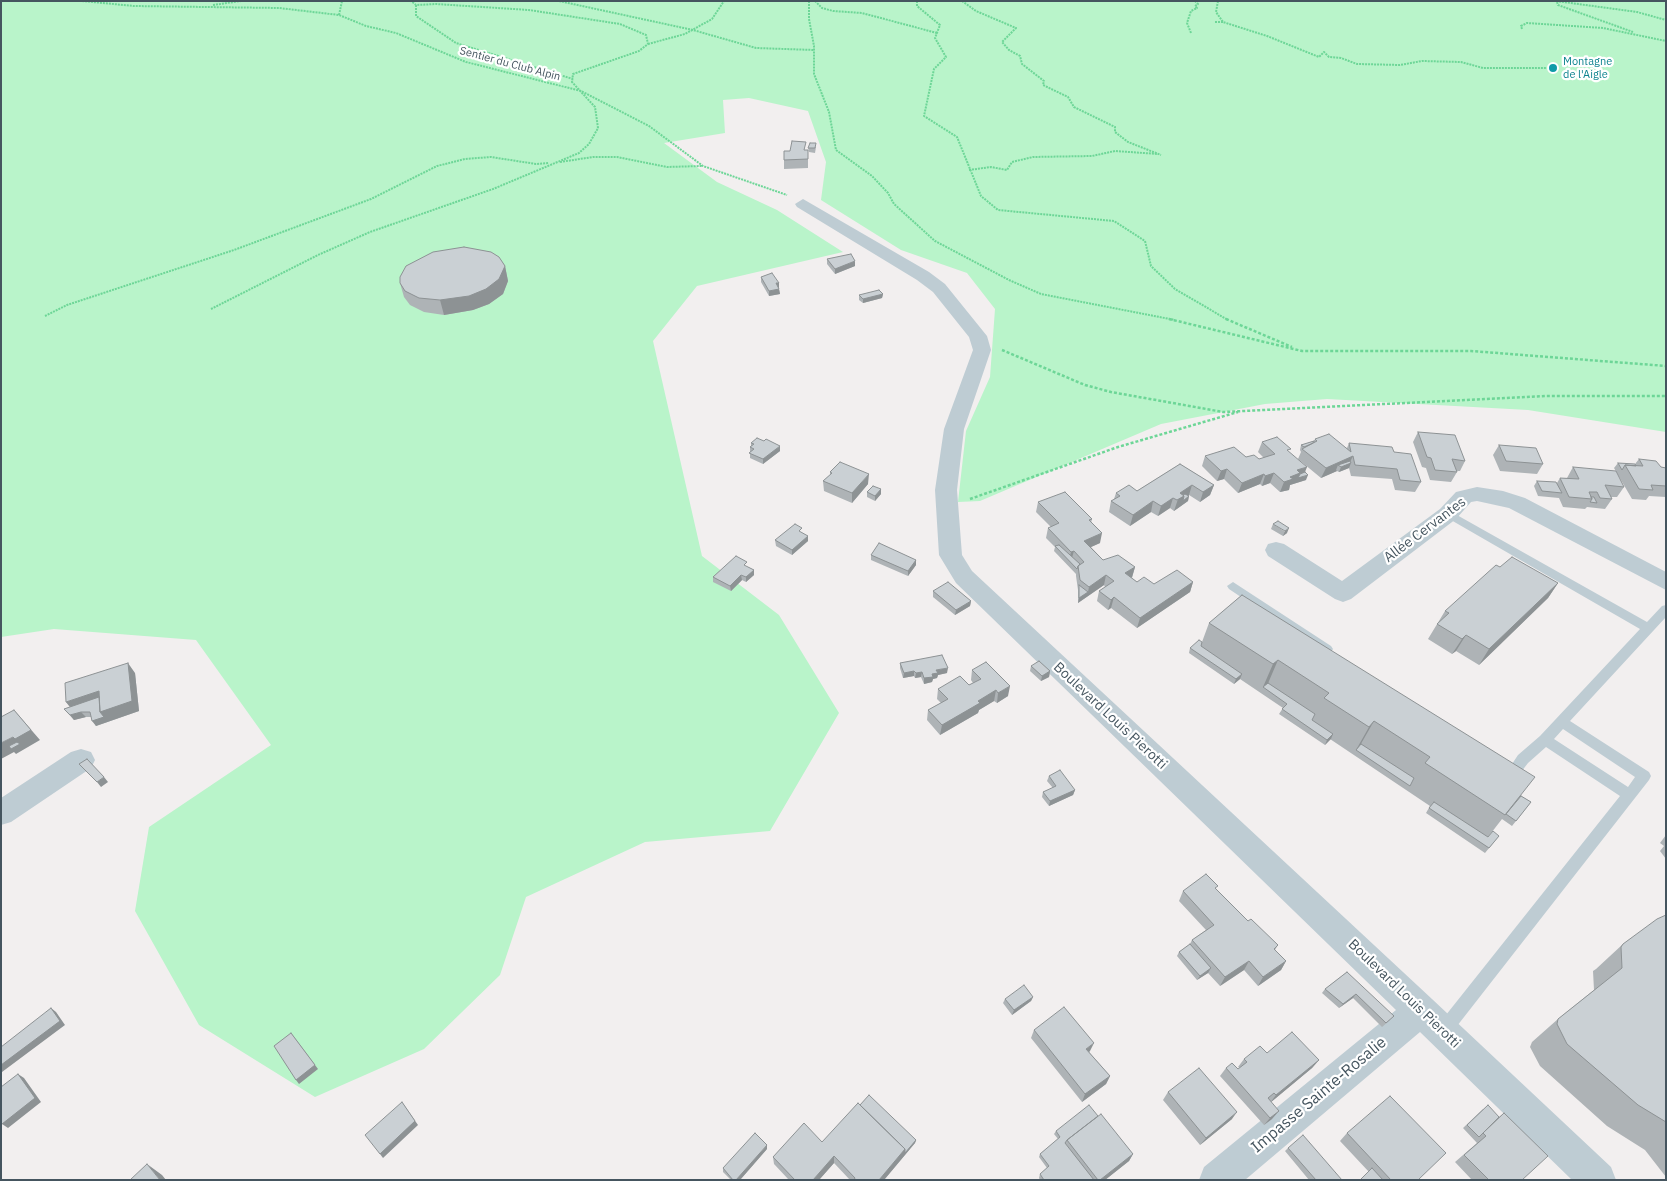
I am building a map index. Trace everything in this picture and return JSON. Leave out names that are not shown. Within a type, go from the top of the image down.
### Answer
[{"type":"street","points":[[803,204],[923,276],[939,288],[978,336]]},
{"type":"street","name":"Boulevard Louis Pierotti","points":[[978,336],[982,350],[954,429],[946,490],[951,554],[964,577],[1598,1180]]},
{"type":"street","name":"Allée Cervantes","points":[[1276,550],[1343,593],[1448,514],[1464,497],[1476,494],[1503,498],[1666,582]]},
{"type":"street","points":[[1,813],[81,760]]},
{"type":"street","name":"Impasse Sainte-Rosalie","points":[[1217,1180],[1432,1021]]},
{"type":"lane","points":[[1448,514],[1648,628]]},
{"type":"lane","points":[[1233,586],[1340,657]]},
{"type":"lane","points":[[1496,761],[1513,772],[1523,759],[1545,740],[1666,609]]},
{"type":"lane","points":[[1432,1021],[1644,776],[1562,722]]},
{"type":"lane","points":[[1545,740],[1629,795]]},
{"type":"path","name":"Sentier du Club Alpin","points":[[82,1],[134,6],[279,8],[339,15],[366,26],[396,33],[466,62],[581,91],[649,126],[703,166]]},
{"type":"path","points":[[202,6],[241,1]]},
{"type":"path","points":[[339,15],[342,1]]},
{"type":"path","points":[[411,1],[416,5],[436,4],[529,10],[620,24],[646,35],[648,44]]},
{"type":"path","points":[[559,1],[693,30],[756,48],[814,50]]},
{"type":"path","points":[[211,309],[318,255],[370,232],[493,189],[578,153],[589,144],[598,128],[595,107],[572,82],[573,74],[639,51],[648,44],[693,30],[712,19],[724,1]]},
{"type":"path","points":[[810,1],[809,19],[814,50],[814,74],[829,112],[836,150],[872,176],[888,192],[894,204],[935,241],[1009,280],[1041,294],[1195,324],[1302,351],[1471,351],[1666,366]]},
{"type":"path","points":[[815,1],[822,8],[833,11],[862,13],[937,33]]},
{"type":"path","points":[[917,1],[917,6],[940,25],[935,38],[946,57],[934,69],[924,116],[957,137],[981,196],[998,210],[1114,221],[1146,241],[1151,266],[1175,289],[1228,320],[1302,351]]},
{"type":"path","points":[[962,1],[976,11],[1016,28],[1002,42],[1009,50],[1020,56],[1022,64],[1044,81],[1043,85],[1068,97],[1074,108],[1100,118],[1115,128],[1115,132],[1128,142],[1161,154],[1115,151],[1092,156],[1033,157],[1012,162],[1007,170],[991,168],[969,170]]},
{"type":"path","points":[[1191,33],[1187,23],[1190,19],[1191,11],[1197,8],[1195,6],[1198,4],[1195,1]]},
{"type":"path","points":[[1218,1],[1216,12],[1223,22]]},
{"type":"path","points":[[1556,1],[1637,12],[1666,20]]},
{"type":"path","points":[[1556,1],[1558,4],[1598,20],[1609,22],[1638,35]]},
{"type":"path","points":[[416,5],[416,16],[456,43],[573,79]]},
{"type":"path","points":[[1215,22],[1223,22],[1267,36],[1318,57],[1324,52],[1330,57],[1341,58],[1357,64],[1400,65],[1422,61],[1461,62],[1483,68],[1551,68]]},
{"type":"path","points":[[1603,28],[1609,22]]},
{"type":"path","points":[[1522,29],[1521,26],[1527,23],[1603,28],[1666,41]]},
{"type":"path","points":[[45,316],[66,305],[234,250],[371,199],[437,166],[465,159],[491,157],[536,164],[593,157],[617,157],[667,167],[703,166],[766,186],[803,204]]},
{"type":"path","points":[[978,336],[1006,352],[1094,388],[1192,408],[1222,412],[1546,396],[1666,396]]},
{"type":"path","points":[[947,502],[972,498],[1118,447],[1243,411]]},
{"type":"green space","points":[[1,1],[1666,1],[1666,432],[1528,410],[1327,399],[1265,404],[1161,424],[980,501],[958,502],[966,431],[990,377],[995,309],[967,273],[901,250],[821,200],[826,162],[808,111],[749,98],[723,100],[725,133],[664,143],[717,182],[777,210],[843,252],[697,286],[653,341],[702,556],[779,615],[839,713],[770,831],[645,842],[526,897],[500,975],[424,1049],[315,1097],[199,1025],[135,911],[149,827],[271,745],[196,640],[54,629],[1,637]]},
{"type":"building","points":[[792,141],[806,142],[804,150],[808,150],[808,159],[784,160],[784,151],[790,151]]},
{"type":"building","points":[[810,143],[816,143],[815,148],[808,148]]},
{"type":"building","points":[[464,247],[491,252],[499,257],[505,266],[499,279],[486,289],[469,296],[440,300],[419,298],[405,291],[400,283],[400,277],[406,266],[433,252]]},
{"type":"building","points":[[851,254],[855,261],[835,269],[827,259]]},
{"type":"building","points":[[772,273],[779,283],[776,283],[779,289],[769,291],[761,277]]},
{"type":"building","points":[[879,290],[883,294],[863,299],[859,295]]},
{"type":"building","points":[[1418,432],[1455,435],[1465,461],[1452,459],[1457,472],[1435,470],[1431,458],[1427,457]]},
{"type":"building","points":[[1329,434],[1351,452],[1349,443],[1392,447],[1394,452],[1411,454],[1421,482],[1400,480],[1397,469],[1355,465],[1353,456],[1326,468],[1302,449],[1317,441],[1315,439]]},
{"type":"building","points":[[1277,437],[1291,449],[1287,450],[1307,467],[1297,470],[1300,473],[1290,477],[1293,479],[1284,482],[1274,473],[1265,476],[1264,474],[1242,483],[1227,469],[1221,471],[1205,456],[1234,447],[1246,457],[1254,455],[1259,459],[1275,454],[1262,442]]},
{"type":"building","points":[[757,438],[764,441],[766,439],[780,446],[763,459],[749,453],[754,449],[750,447],[754,444],[751,443]]},
{"type":"building","points":[[1314,441],[1304,447],[1301,445]]},
{"type":"building","points":[[1499,445],[1536,448],[1543,464],[1506,461]]},
{"type":"building","points":[[1639,459],[1656,461],[1661,467],[1666,468],[1666,486],[1651,485],[1653,490],[1639,489],[1625,465],[1643,466]]},
{"type":"building","points":[[1350,461],[1351,463],[1341,467],[1338,465]]},
{"type":"building","points":[[840,462],[869,474],[852,493],[823,481]]},
{"type":"building","points":[[1618,463],[1635,464],[1636,466],[1625,465],[1622,470]]},
{"type":"building","points":[[1180,464],[1214,485],[1203,492],[1192,485],[1180,493],[1184,496],[1177,500],[1173,498],[1161,506],[1153,501],[1133,515],[1111,501],[1120,496],[1116,493],[1129,485],[1137,491]]},
{"type":"building","points":[[1573,467],[1616,471],[1624,487],[1605,485],[1612,499],[1600,498],[1597,492],[1589,492],[1592,499],[1569,497],[1560,478],[1579,479]]},
{"type":"building","points":[[1305,472],[1308,475],[1298,478],[1300,474]]},
{"type":"building","points":[[1537,481],[1556,482],[1562,493],[1542,491]]},
{"type":"building","points":[[873,486],[881,489],[875,496],[867,492]]},
{"type":"building","points":[[1065,492],[1092,519],[1089,520],[1102,533],[1084,541],[1103,560],[1118,555],[1135,567],[1125,573],[1137,582],[1144,577],[1154,584],[1177,570],[1193,582],[1140,618],[1114,597],[1111,600],[1099,591],[1114,581],[1106,575],[1089,587],[1080,580],[1078,566],[1084,562],[1074,551],[1071,552],[1048,528],[1059,523],[1038,502]]},
{"type":"building","points":[[1183,495],[1189,496],[1183,501]]},
{"type":"building","points":[[1591,497],[1594,497],[1597,503],[1590,502]]},
{"type":"building","points":[[1278,521],[1289,528],[1285,531],[1273,524]]},
{"type":"building","points":[[795,524],[802,528],[799,531],[808,536],[792,550],[775,540]]},
{"type":"building","points":[[879,543],[916,560],[908,571],[871,555]]},
{"type":"building","points":[[1059,545],[1080,564],[1077,569],[1055,546]]},
{"type":"building","points":[[736,556],[747,562],[744,565],[754,570],[746,577],[741,575],[730,586],[713,577]]},
{"type":"building","points":[[1512,557],[1558,583],[1489,649],[1466,635],[1462,639],[1437,624],[1449,613],[1445,611],[1496,565],[1500,567]]},
{"type":"building","points":[[948,582],[971,601],[956,610],[933,591]]},
{"type":"building","points":[[1079,585],[1088,592],[1079,598]]},
{"type":"building","points":[[1242,595],[1535,777],[1505,815],[1425,763],[1430,757],[1374,721],[1369,727],[1324,698],[1329,693],[1278,660],[1273,664],[1209,623]]},
{"type":"building","points":[[1199,640],[1202,642],[1201,646],[1242,674],[1236,679],[1190,648]]},
{"type":"building","points":[[942,655],[948,668],[936,670],[938,673],[932,674],[933,677],[924,678],[922,672],[904,673],[900,663]]},
{"type":"building","points":[[1039,661],[1050,671],[1042,676],[1031,666]]},
{"type":"building","points":[[986,662],[1010,686],[998,693],[996,690],[978,701],[980,703],[942,725],[928,710],[948,699],[938,689],[960,676],[969,685],[981,679],[972,670]]},
{"type":"building","points":[[128,663],[132,701],[100,712],[99,691],[66,702],[65,683]]},
{"type":"building","points":[[1268,683],[1315,714],[1312,720],[1333,734],[1327,740],[1282,709],[1287,704],[1263,687]]},
{"type":"building","points":[[99,697],[100,712],[104,717],[92,721],[90,712],[70,715],[64,709]]},
{"type":"building","points":[[14,710],[31,730],[15,739],[13,737],[1,743],[1,717]]},
{"type":"building","points":[[17,742],[20,744],[11,749],[9,746]]},
{"type":"building","points":[[1361,744],[1414,778],[1410,786],[1356,750]]},
{"type":"building","points":[[87,759],[104,777],[97,782],[79,764]]},
{"type":"building","points":[[1060,770],[1075,790],[1050,801],[1043,792],[1056,786],[1049,776]]},
{"type":"building","points":[[1521,796],[1531,802],[1516,821],[1506,814]]},
{"type":"building","points":[[1434,802],[1488,837],[1493,831],[1499,836],[1489,848],[1429,808]]},
{"type":"building","points":[[1206,874],[1218,886],[1215,888],[1248,921],[1251,919],[1278,945],[1274,949],[1286,961],[1263,977],[1249,961],[1225,977],[1192,940],[1214,925],[1183,891]]},
{"type":"building","points":[[1666,915],[1666,1122],[1638,1105],[1567,1044],[1557,1024],[1558,1019],[1622,968],[1621,947],[1623,944],[1657,919]]},
{"type":"building","points":[[1190,944],[1211,968],[1200,976],[1179,952]]},
{"type":"building","points":[[1347,972],[1394,1016],[1386,1023],[1356,994],[1343,1004],[1325,989]]},
{"type":"building","points":[[1024,985],[1033,997],[1014,1010],[1005,999]]},
{"type":"building","points":[[1064,1007],[1094,1043],[1086,1049],[1110,1076],[1085,1094],[1034,1030]]},
{"type":"building","points":[[51,1008],[60,1021],[1,1065],[1,1047]]},
{"type":"building","points":[[1292,1032],[1319,1060],[1276,1095],[1274,1093],[1268,1098],[1279,1111],[1270,1118],[1226,1068],[1232,1063],[1238,1069],[1247,1062],[1244,1059],[1260,1046],[1267,1053]]},
{"type":"building","points":[[291,1033],[315,1065],[296,1080],[274,1046]]},
{"type":"building","points":[[1199,1068],[1237,1112],[1206,1138],[1168,1092]]},
{"type":"building","points":[[18,1074],[35,1098],[2,1124],[1,1087]]},
{"type":"building","points":[[869,1095],[916,1140],[905,1153],[905,1149],[860,1105]]},
{"type":"building","points":[[1390,1096],[1446,1153],[1418,1180],[1391,1180],[1347,1133]]},
{"type":"building","points":[[402,1102],[415,1121],[380,1154],[365,1135]]},
{"type":"building","points":[[858,1103],[905,1149],[879,1180],[854,1180],[855,1178],[834,1156],[813,1180],[795,1180],[773,1157],[804,1123],[822,1142]]},
{"type":"building","points":[[1089,1105],[1098,1116],[1065,1143],[1094,1180],[1044,1180],[1040,1174],[1049,1166],[1040,1154],[1060,1137],[1056,1131]]},
{"type":"building","points":[[1488,1105],[1499,1117],[1479,1137],[1467,1125]]},
{"type":"building","points":[[1504,1113],[1548,1156],[1522,1180],[1489,1180],[1464,1155],[1486,1136],[1483,1133]]},
{"type":"building","points":[[1101,1114],[1133,1154],[1098,1180],[1067,1140]]},
{"type":"building","points":[[755,1133],[767,1145],[736,1180],[733,1180],[723,1168]]},
{"type":"building","points":[[1303,1135],[1342,1180],[1316,1180],[1288,1148]]},
{"type":"building","points":[[147,1164],[160,1180],[130,1180]]},
{"type":"building","points":[[1372,1168],[1383,1180],[1360,1180]]},
{"type":"place","name":"Montagne de l'Aigle","points":[[1553,68]]}]
